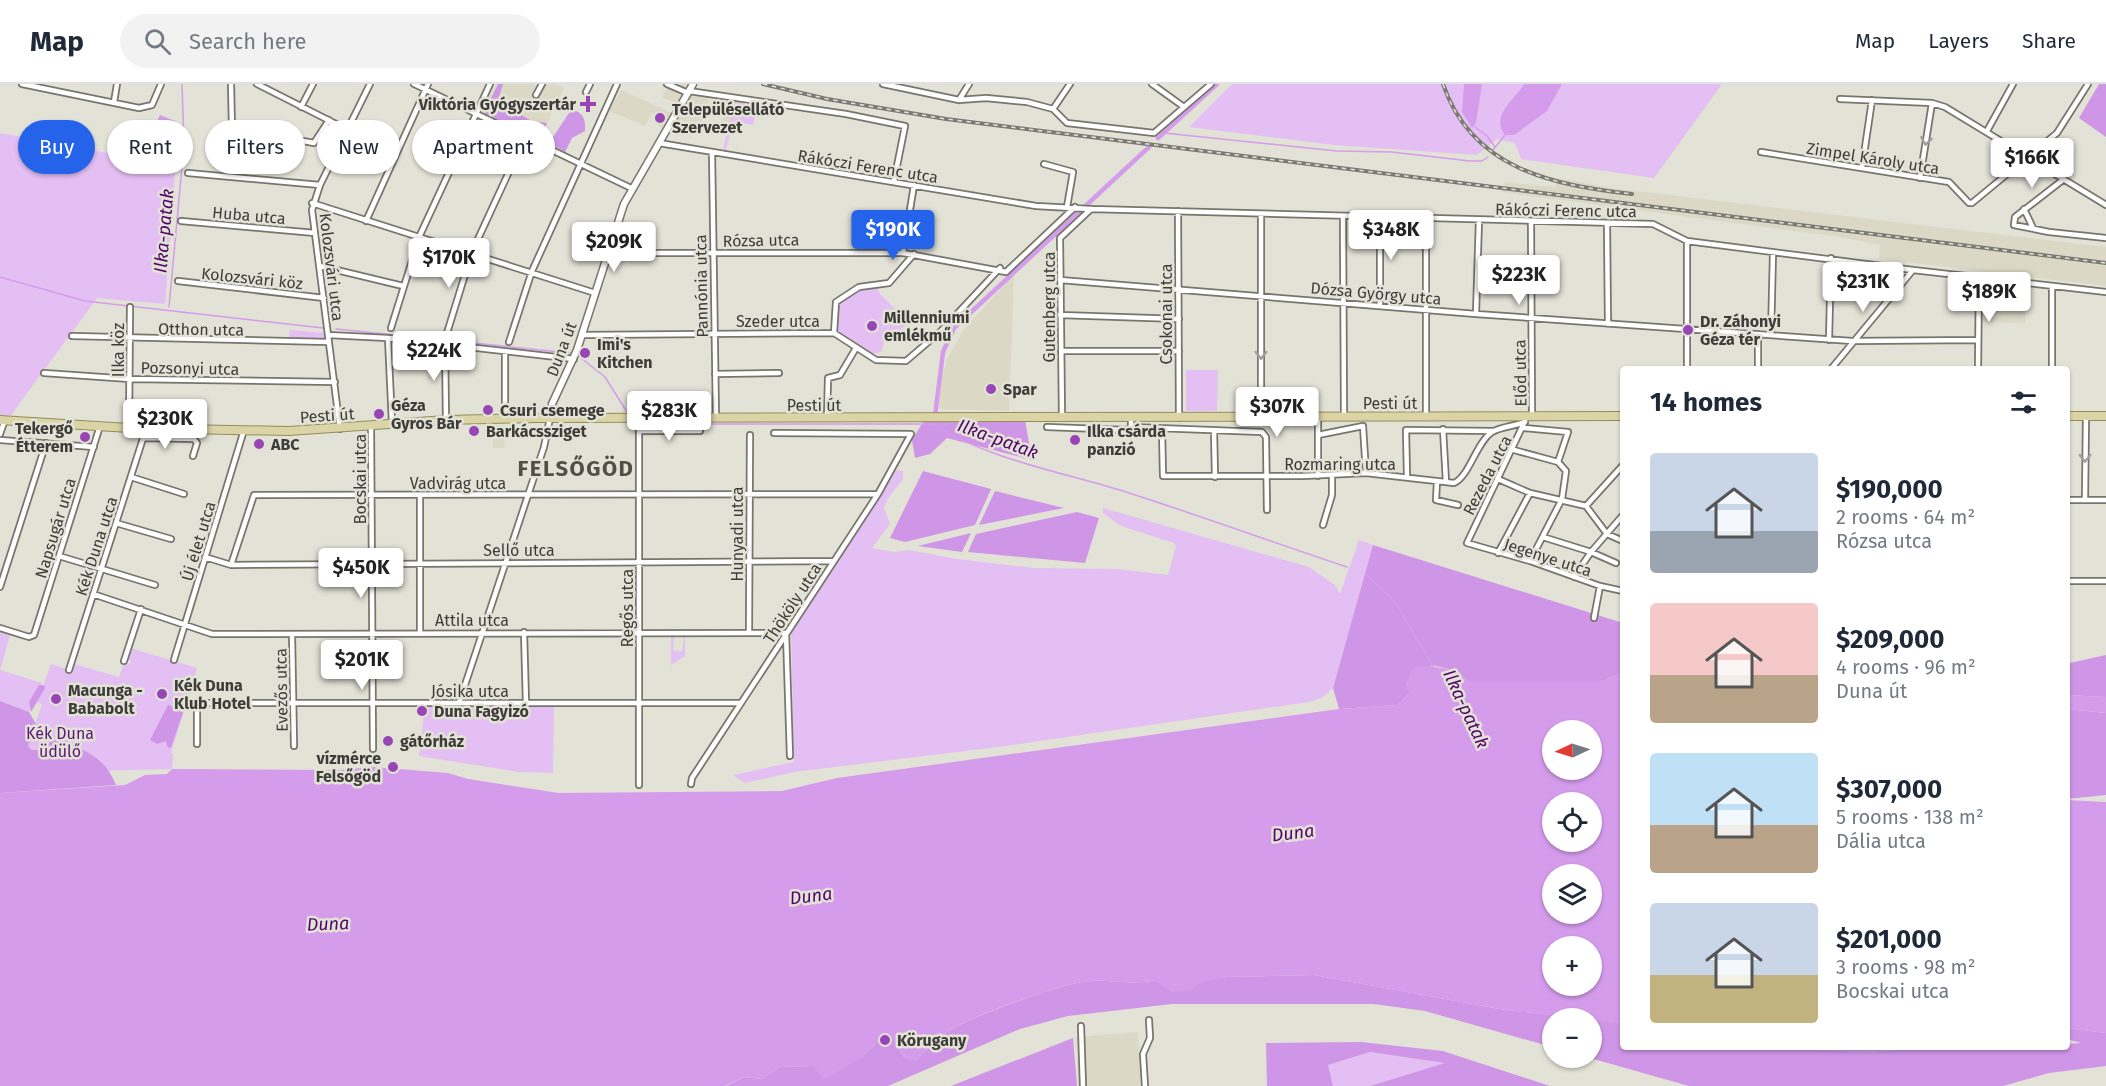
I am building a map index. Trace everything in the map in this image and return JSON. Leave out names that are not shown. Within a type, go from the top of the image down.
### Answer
[{"type":"main road","name":"Pesti út","points":[[3,420],[146,429],[244,430],[340,429],[446,420],[550,418],[1426,416],[1527,421],[1620,416]]},
{"type":"main road","points":[[2070,416],[2106,416]]},
{"type":"street","points":[[22,84],[139,108],[152,105],[161,84]]},
{"type":"street","points":[[114,102],[117,84]]},
{"type":"street","points":[[231,84],[232,128],[314,143],[317,138]]},
{"type":"street","points":[[257,84],[329,120]]},
{"type":"street","points":[[301,107],[313,84]]},
{"type":"street","name":"Kolozsvári utca","points":[[353,120],[370,84]]},
{"type":"street","points":[[414,84],[427,87],[489,120]]},
{"type":"street","points":[[391,328],[420,235],[490,84]]},
{"type":"street","points":[[536,95],[542,84]]},
{"type":"street","points":[[586,92],[590,84]]},
{"type":"street","points":[[509,342],[532,271],[579,162],[617,84]]},
{"type":"street","points":[[667,84],[689,92],[846,114],[905,126],[894,181]]},
{"type":"street","name":"Duna út","points":[[459,703],[528,494],[552,404],[575,355],[631,188],[693,84]]},
{"type":"street","points":[[883,84],[959,100],[986,98],[1027,102],[1053,110],[1067,123],[1154,133],[1211,84]]},
{"type":"street","points":[[959,100],[969,84]]},
{"type":"street","points":[[1053,110],[1070,84]]},
{"type":"street","points":[[1152,84],[1184,107]]},
{"type":"street","points":[[1987,130],[2013,84]]},
{"type":"street","points":[[2030,157],[2057,133],[2088,84]]},
{"type":"street","points":[[366,221],[427,87]]},
{"type":"street","points":[[1840,99],[1932,103],[1945,107],[1987,130],[2106,205]]},
{"type":"street","points":[[1862,168],[1872,100]]},
{"type":"street","points":[[1920,178],[1932,103]]},
{"type":"street","name":"Rákóczi Ferenc utca","points":[[658,143],[894,181],[1000,201],[1091,209],[1653,224],[1687,241],[2106,292]]},
{"type":"street","points":[[555,151],[631,188]]},
{"type":"street","name":"Zimpel Károly utca","points":[[1761,152],[1949,182],[1969,203],[1972,203],[2030,157]]},
{"type":"street","name":"Pannónia utca","points":[[712,153],[716,418]]},
{"type":"street","points":[[1044,164],[1073,172],[1067,207]]},
{"type":"street","points":[[193,173],[320,185]]},
{"type":"street","name":"Kolozsvári utca","points":[[326,174],[312,203],[340,429]]},
{"type":"street","points":[[447,333],[472,252],[508,174]]},
{"type":"street","points":[[2064,179],[2024,209],[2013,222],[2016,226],[2106,238]]},
{"type":"street","points":[[903,253],[914,185]]},
{"type":"street","points":[[312,203],[366,221],[420,235],[595,293]]},
{"type":"street","name":"Szeder utca","points":[[582,335],[834,333],[876,360],[909,360],[941,331],[1000,268],[1006,272],[1075,207]]},
{"type":"street","name":"Gutenberg utca","points":[[1062,417],[1060,238],[1091,209]]},
{"type":"street","points":[[2024,209],[2033,228]]},
{"type":"street","name":"Csokonai utca","points":[[1178,211],[1179,418]]},
{"type":"street","points":[[1261,214],[1261,418]]},
{"type":"street","points":[[1343,216],[1344,417]]},
{"type":"street","points":[[1380,217],[1380,305]]},
{"type":"street","points":[[1426,218],[1426,416]]},
{"type":"street","points":[[1476,314],[1479,220]]},
{"type":"street","name":"Huba utca","points":[[181,221],[315,233]]},
{"type":"street","name":"Előd utca","points":[[1527,421],[1532,222]]},
{"type":"street","points":[[1607,224],[1608,324]]},
{"type":"street","points":[[1687,241],[1687,366]]},
{"type":"street","name":"Rózsa utca","points":[[608,253],[903,253],[1000,268]]},
{"type":"street","points":[[1772,335],[1773,253]]},
{"type":"street","points":[[834,333],[836,302],[859,287],[889,283],[914,254]]},
{"type":"street","points":[[1829,340],[1832,258]]},
{"type":"street","points":[[320,266],[403,286]]},
{"type":"street","points":[[1833,366],[1913,270]]},
{"type":"street","points":[[1978,366],[1979,278]]},
{"type":"street","name":"Dózsa György utca","points":[[1060,280],[1829,340],[1977,340]]},
{"type":"street","name":"Kolozsvári köz","points":[[178,281],[324,298]]},
{"type":"street","points":[[2052,286],[2052,366]]},
{"type":"street","name":"Ilka köz","points":[[129,428],[130,307]]},
{"type":"street","points":[[1060,315],[1179,319]]},
{"type":"street","points":[[328,333],[506,352],[575,355]]},
{"type":"street","points":[[1758,334],[1758,366]]},
{"type":"street","name":"Otthon utca","points":[[72,336],[130,340],[329,342]]},
{"type":"street","points":[[388,338],[392,423]]},
{"type":"street","points":[[445,344],[446,420]]},
{"type":"street","points":[[827,418],[828,378],[840,375],[856,348]]},
{"type":"street","points":[[1061,351],[1179,351]]},
{"type":"street","points":[[505,420],[506,352]]},
{"type":"street","name":"Pozsonyi utca","points":[[44,373],[130,379],[335,382]]},
{"type":"street","points":[[714,374],[779,373]]},
{"type":"street","points":[[2085,500],[2086,416]]},
{"type":"street","points":[[1318,417],[1318,476]]},
{"type":"street","points":[[1131,418],[1131,427]]},
{"type":"street","points":[[0,434],[3,420]]},
{"type":"street","points":[[1443,429],[1446,482],[1454,483],[1461,479],[1479,446],[1494,431],[1527,421],[1568,432],[1558,462]]},
{"type":"street","name":"Rezeda utca","points":[[1467,543],[1527,421]]},
{"type":"street","name":"Napsugár utca","points":[[0,628],[32,637],[100,426]]},
{"type":"street","name":"Bocskai utca","points":[[371,426],[374,748]]},
{"type":"street","points":[[1318,435],[1363,426],[1366,473]]},
{"type":"street","points":[[1047,427],[1240,430],[1264,434],[1267,510]]},
{"type":"street","name":"Kék Duna utca","points":[[69,670],[146,429]]},
{"type":"street","name":"Új élet utca","points":[[174,660],[244,430]]},
{"type":"street","name":"Regős utca","points":[[639,785],[639,431],[700,430]]},
{"type":"street","name":"Rozmaring utca","points":[[1161,430],[1163,476],[1267,477],[1366,473],[1446,482]]},
{"type":"street","points":[[1214,430],[1215,477]]},
{"type":"street","name":"Pesti út","points":[[1407,476],[1406,430],[1494,431]]},
{"type":"street","name":"Thököly utca","points":[[692,784],[692,778],[878,494],[911,434],[774,433]]},
{"type":"street","name":"Hunyadi utca","points":[[749,633],[750,435]]},
{"type":"street","points":[[144,438],[194,439],[197,443],[193,456]]},
{"type":"street","points":[[0,440],[94,447]]},
{"type":"street","points":[[0,587],[46,443]]},
{"type":"street","points":[[1514,450],[1558,462],[1566,471],[1562,499],[1530,561]]},
{"type":"street","points":[[1586,506],[1620,468]]},
{"type":"street","points":[[1323,525],[1332,495],[1332,476]]},
{"type":"street","points":[[131,477],[184,494]]},
{"type":"street","points":[[1498,478],[1530,493],[1586,506],[1607,534],[1620,540]]},
{"type":"street","points":[[1437,481],[1436,500],[1458,505]]},
{"type":"street","points":[[1498,553],[1530,493]]},
{"type":"street","name":"Vadvirág utca","points":[[231,565],[254,495],[878,494]]},
{"type":"street","points":[[420,495],[420,632]]},
{"type":"street","points":[[2070,500],[2106,500]]},
{"type":"street","points":[[1574,577],[1591,552],[1620,519]]},
{"type":"street","points":[[116,523],[171,539]]},
{"type":"street","points":[[1543,537],[1591,552],[1616,563]]},
{"type":"street","name":"Jegenye utca","points":[[1467,543],[1620,590]]},
{"type":"street","points":[[59,556],[155,585]]},
{"type":"street","name":"Sellő utca","points":[[205,557],[231,565],[834,561]]},
{"type":"street","points":[[2070,581],[2106,581]]},
{"type":"street","points":[[1594,618],[1600,586]]},
{"type":"street","name":"Attila utca","points":[[93,594],[212,634],[786,633]]},
{"type":"street","points":[[124,661],[141,609]]},
{"type":"street","points":[[524,632],[526,703]]},
{"type":"street","points":[[786,633],[790,756]]},
{"type":"street","name":"Evezős utca","points":[[292,634],[294,746]]},
{"type":"street","name":"Jósika utca","points":[[197,744],[199,704],[741,703]]},
{"type":"street","points":[[1145,1086],[1143,1054],[1150,1038],[1149,1020]]},
{"type":"street","points":[[1081,1026],[1083,1086]]},
{"type":"shaded area","points":[[496,84],[536,84],[532,93],[539,97],[545,84],[555,84],[564,88],[549,120],[495,120],[482,114]]},
{"type":"shaded area","points":[[669,84],[694,84],[691,92],[710,96],[700,134],[666,123],[663,128],[655,124],[659,117],[652,113],[645,126],[609,111],[621,90],[672,113],[678,104],[662,97]]},
{"type":"shaded area","points":[[725,99],[734,100],[728,125],[721,123]]},
{"type":"shaded area","points":[[1559,178],[1611,188],[2106,247],[2106,286],[1879,259],[1880,245],[1841,237],[1502,192],[1504,182],[1555,187]]},
{"type":"shaded area","points":[[1014,274],[1009,411],[939,409],[941,380],[947,359],[963,331]]},
{"type":"shaded area","points":[[1982,283],[2027,288],[2025,323],[1983,322]]},
{"type":"shaded area","points":[[493,425],[505,425],[504,448],[493,448]]},
{"type":"shaded area","points":[[1138,1032],[1141,1086],[1079,1086],[1076,1037]]},
{"type":"green space","points":[[498,84],[503,84],[499,97],[505,104],[529,120],[499,120],[484,113]]},
{"type":"green space","points":[[1232,84],[1722,84],[1654,178],[1521,159],[1515,143],[1497,139],[1477,155],[1334,145],[1189,127]]},
{"type":"green space","points":[[2099,84],[2106,84],[2106,137],[2079,118]]},
{"type":"green space","points":[[734,100],[758,103],[753,125],[733,121],[726,150],[723,150]]},
{"type":"green space","points":[[571,110],[583,117],[585,131],[572,138],[565,152],[555,146],[555,134]]},
{"type":"green space","points":[[0,133],[18,136],[18,174],[95,174],[95,151],[107,153],[107,174],[175,174],[165,304],[97,298],[11,415],[0,415]]},
{"type":"green space","points":[[876,286],[880,294],[909,323],[884,342],[881,352],[867,355],[834,333],[836,302],[859,287]]},
{"type":"green space","points":[[290,330],[326,333],[327,338],[289,339]]},
{"type":"green space","points":[[1186,370],[1218,370],[1217,411],[1186,411]]},
{"type":"green space","points":[[925,419],[1025,420],[1032,460],[947,438],[930,454],[915,458],[912,440]]},
{"type":"green space","points":[[893,470],[903,471],[903,479],[888,498],[884,508],[890,524],[872,548],[895,552],[909,550],[957,559],[1034,568],[1118,569],[1168,575],[1176,546],[1174,543],[1121,526],[1103,513],[1103,508],[1309,567],[1335,585],[1340,594],[1359,540],[1373,545],[1333,688],[1323,697],[1309,702],[1006,746],[794,772],[745,783],[733,775],[794,762],[791,634]]},
{"type":"green space","points":[[923,471],[991,489],[975,525],[905,542],[890,538]]},
{"type":"green space","points":[[995,491],[1064,508],[979,525]]},
{"type":"green space","points":[[1077,512],[1099,518],[1085,563],[968,552],[976,534]]},
{"type":"green space","points":[[971,533],[962,552],[918,546]]},
{"type":"green space","points":[[1373,545],[1620,622],[1620,673],[1604,681],[1468,681],[1453,670],[1432,665],[1406,683],[1411,692],[1398,705],[1339,709],[1333,688]]},
{"type":"green space","points":[[0,633],[10,636],[0,670]]},
{"type":"green space","points":[[671,637],[674,637],[673,650],[682,652],[684,638],[680,637],[685,637],[685,656],[671,665]]},
{"type":"green space","name":"Kék Duna üdülő","points":[[130,648],[197,668],[171,753],[173,754],[172,769],[18,773],[42,704],[34,701],[29,712],[0,701],[0,670],[42,683],[40,687],[43,686],[51,664],[72,671],[74,664],[119,677],[124,662],[130,664],[131,661],[127,659]]},
{"type":"green space","points":[[2106,655],[2106,697],[2070,695],[2070,663]]},
{"type":"green space","points":[[39,685],[44,685],[45,688],[31,712],[29,702]]},
{"type":"green space","name":"Kék Duna üdülő","points":[[0,701],[29,712],[36,724],[28,746],[31,750],[39,750],[58,737],[93,755],[106,767],[116,785],[0,793]]},
{"type":"green space","points":[[168,705],[181,709],[183,713],[171,747],[168,748],[166,741],[157,744],[150,740]]},
{"type":"green space","points":[[425,705],[554,706],[553,773],[519,772],[419,756]]},
{"type":"green space","points":[[2070,709],[2106,713],[2106,795],[2070,799]]},
{"type":"green space","points":[[1314,975],[1505,1010],[1542,1014],[1542,1044],[1425,1011],[1374,1004],[1172,1004],[1068,1016],[1020,1029],[888,1086],[726,1086],[744,1077],[762,1079],[780,1067],[813,1066],[862,1057],[882,1038],[892,1037],[904,1057],[916,1061],[942,1035],[954,1028],[1014,1002],[1077,983],[1154,980],[1168,987],[1227,977]]},
{"type":"green space","points":[[1602,1020],[1620,1023],[1620,1050],[1862,1052],[2070,1050],[2070,1044],[2081,1043],[2070,1040],[2070,1028],[2106,1033],[2106,1066],[2049,1073],[2003,1086],[1689,1086],[1602,1061]]},
{"type":"green space","points":[[1073,1038],[1077,1086],[951,1086],[956,1084]]},
{"type":"green space","points":[[1361,1042],[1443,1051],[1550,1086],[1370,1086],[1445,1063],[1370,1052],[1328,1065],[1333,1086],[1267,1086],[1266,1043]]},
{"type":"green space","points":[[1370,1052],[1446,1063],[1370,1086],[1333,1086],[1328,1065]]},
{"type":"water","points":[[1464,84],[1482,84],[1476,123],[1472,128],[1462,112]]},
{"type":"water","points":[[1524,84],[1562,84],[1547,111],[1514,135],[1505,135],[1500,121],[1502,114]]},
{"type":"water","points":[[160,115],[172,120],[158,120]]},
{"type":"water","name":"Duna","points":[[1424,665],[1453,670],[1468,681],[1604,681],[1620,673],[1620,1023],[1602,1021],[1602,1008],[1542,1008],[1542,1014],[1505,1010],[1314,975],[1227,977],[1199,983],[1192,990],[1172,992],[1154,980],[1146,982],[1090,981],[1014,1002],[970,1020],[942,1035],[916,1061],[904,1057],[892,1037],[882,1038],[862,1057],[824,1080],[813,1066],[780,1067],[762,1079],[744,1077],[725,1086],[0,1086],[0,793],[125,785],[145,775],[167,774],[172,769],[339,770],[373,767],[448,773],[468,779],[559,793],[782,791],[837,778],[1339,709],[1398,705],[1411,692],[1406,683],[1412,669]]},
{"type":"water","points":[[2070,695],[2106,697],[2106,713],[2070,709]]},
{"type":"water","points":[[2070,800],[2106,802],[2106,1033],[2070,1028]]},
{"type":"water","points":[[1817,1050],[1895,1050],[1862,1052]]},
{"type":"waterway","name":"Ilka-patak","points":[[169,307],[184,145],[182,84]]},
{"type":"waterway","points":[[1158,138],[1217,84]]},
{"type":"waterway","points":[[1475,127],[1487,136],[1495,147]]},
{"type":"waterway","points":[[1164,133],[1337,151],[1392,152],[1470,161],[1482,161],[1488,157]]},
{"type":"waterway","points":[[1493,150],[1505,135]]},
{"type":"waterway","points":[[934,424],[943,352],[954,328],[1149,147]]},
{"type":"waterway","name":"Ilka-patak","points":[[0,277],[85,301],[323,328]]},
{"type":"waterway","name":"Ilka-patak","points":[[336,329],[570,353]]},
{"type":"waterway","name":"Ilka-patak","points":[[581,358],[605,377],[627,412]]},
{"type":"waterway","name":"Ilka-patak","points":[[628,424],[934,424],[954,436],[1000,455],[1179,509],[1347,567]]},
{"type":"waterway","name":"Ilka-patak","points":[[1365,573],[1395,602],[1433,666]]},
{"type":"railway","points":[[763,84],[827,99],[946,119],[2106,263]]},
{"type":"railway","points":[[1443,84],[1456,113],[1474,136],[1494,154],[1518,168],[1573,185],[1632,194]]},
{"type":"place","name":"Viktória Gyógyszertár","points":[[588,104]]},
{"type":"place","name":"Településellátó Szervezet","points":[[660,118]]},
{"type":"place","name":"Millenniumi emlékmű","points":[[872,326]]},
{"type":"place","name":"Dr. Záhonyi Géza tér","points":[[1688,330]]},
{"type":"place","name":"Imi's Kitchen","points":[[585,353]]},
{"type":"place","name":"Spar","points":[[991,389]]},
{"type":"place","name":"Csuri csemege","points":[[488,410]]},
{"type":"place","name":"Géza Gyros Bár","points":[[379,414]]},
{"type":"place","name":"Barkácssziget","points":[[474,431]]},
{"type":"place","name":"Tekergő Étterem","points":[[85,437]]},
{"type":"place","name":"Ilka csárda panzió","points":[[1075,440]]},
{"type":"place","name":"ABC","points":[[259,444]]},
{"type":"place","name":"Kék Duna Klub Hotel","points":[[162,694]]},
{"type":"place","name":"Macunga - Bababolt","points":[[56,699]]},
{"type":"place","name":"Duna Fagyizó","points":[[422,711]]},
{"type":"place","name":"gátőrház","points":[[388,741]]},
{"type":"place","name":"vízmérce Felsőgöd","points":[[393,767]]},
{"type":"place","name":"Körugany","points":[[885,1040]]},
{"type":"district","name":"FELSŐGÖD","points":[[576,468]]}]
